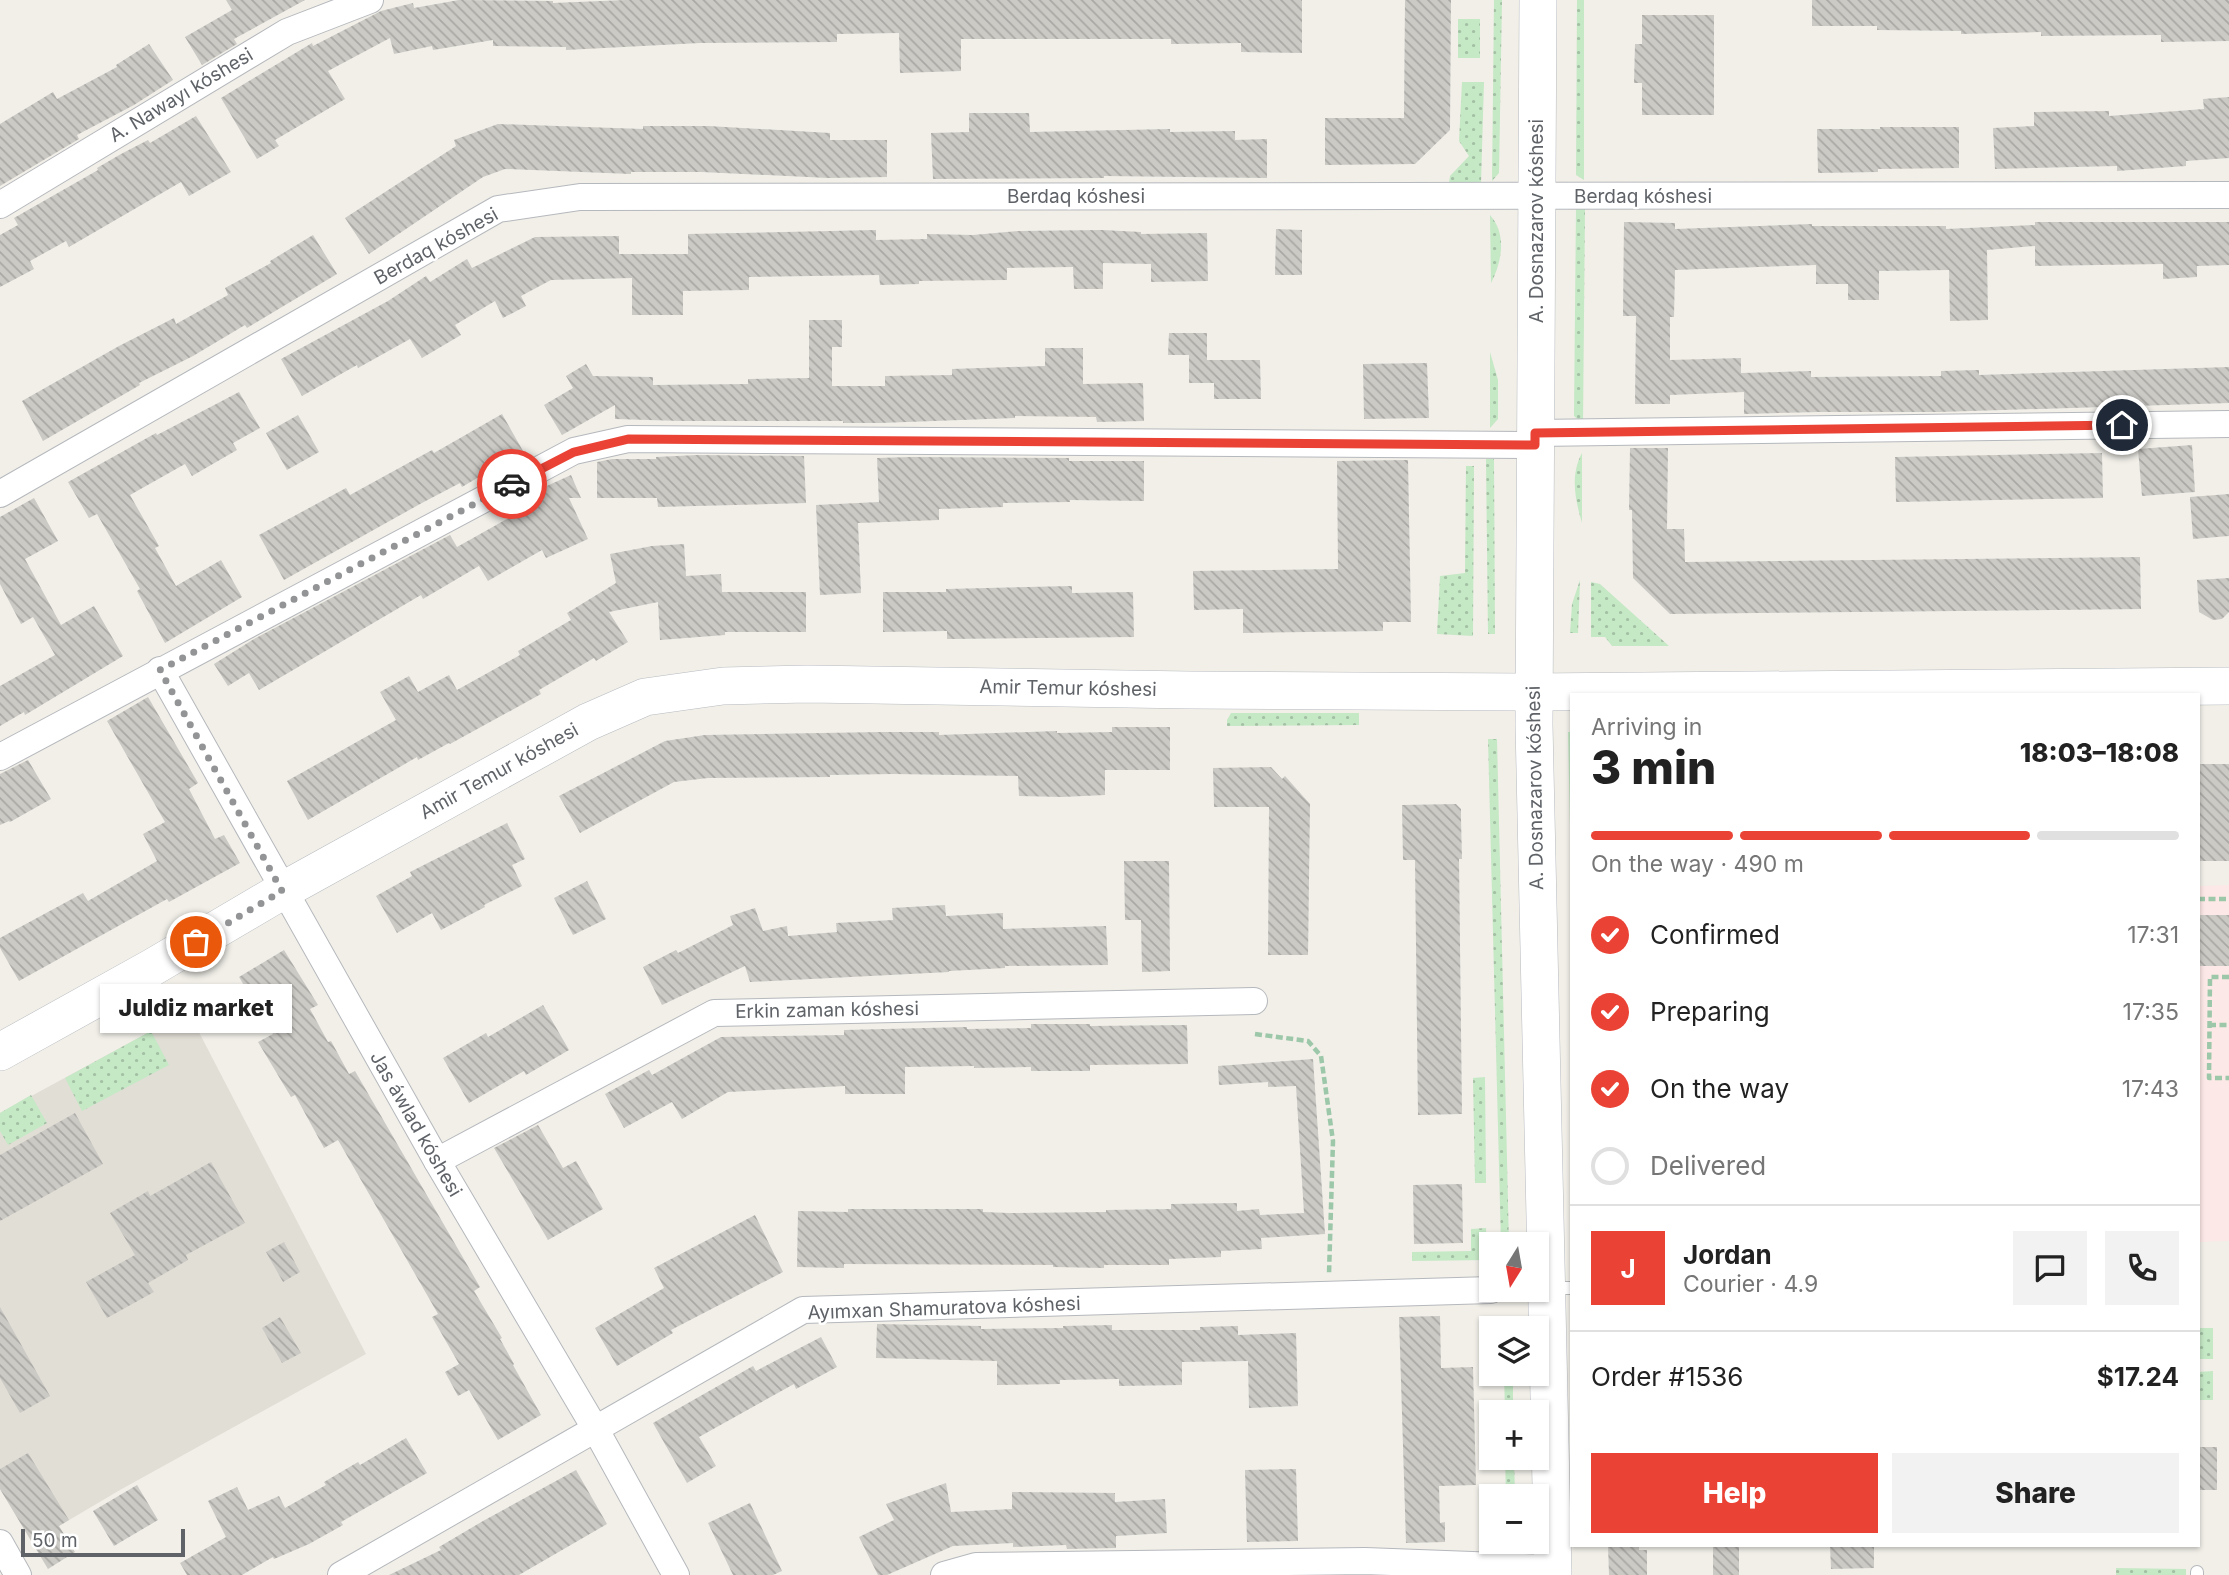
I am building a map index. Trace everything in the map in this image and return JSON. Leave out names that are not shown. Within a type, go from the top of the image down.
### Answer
[{"type":"main road","name":"A. Dosnazarov kóshesi","points":[[1538,0],[1534,692],[1551,1288],[1553,1572]]},
{"type":"main road","name":"Amir Temur kóshesi","points":[[0,1052],[282,891],[588,722],[645,697],[723,686],[808,684],[1534,692],[1759,692],[2229,685]]},
{"type":"street","name":"A. Nawayı kóshesi","points":[[0,205],[287,32],[370,0]]},
{"type":"street","name":"Berdaq kóshesi","points":[[0,494],[498,209],[579,197],[2229,195]]},
{"type":"street","points":[[0,757],[574,452],[628,439],[1535,439],[2229,424]]},
{"type":"street","name":"Jas áwlad kóshesi","points":[[160,670],[282,891],[437,1161],[597,1430],[676,1575]]},
{"type":"street","name":"Erkin zaman kóshesi","points":[[437,1161],[714,1013],[1254,1001]]},
{"type":"street","name":"Ayımxan Shamuratova kóshesi","points":[[341,1575],[803,1310],[1479,1290]]},
{"type":"street","points":[[0,1543],[18,1575]]},
{"type":"street","points":[[944,1575],[976,1566],[1365,1561],[1553,1572]]},
{"type":"path","points":[[2200,899],[2229,899]]},
{"type":"path","points":[[2229,977],[2210,977],[2208,1078],[2229,1078]]},
{"type":"path","points":[[2209,1025],[2229,1025]]},
{"type":"path","points":[[1255,1034],[1308,1041],[1321,1056],[1333,1141],[1329,1296]]},
{"type":"shaded area","points":[[2229,885],[2229,1241],[2200,1242],[2200,886]]},
{"type":"shaded area","points":[[188,1011],[366,1354],[120,1490],[32,1542],[0,1489],[0,1113]]},
{"type":"green space","points":[[1494,0],[1502,0],[1499,173],[1492,181]]},
{"type":"green space","points":[[1577,0],[1584,0],[1584,180],[1576,175]]},
{"type":"green space","points":[[1458,19],[1480,19],[1480,58],[1458,58]]},
{"type":"green space","points":[[1462,82],[1484,82],[1481,183],[1449,183],[1450,176],[1469,156],[1459,141]]},
{"type":"green space","points":[[1576,208],[1585,208],[1583,424],[1574,416]]},
{"type":"green space","points":[[1490,215],[1501,239],[1498,266],[1491,283]]},
{"type":"green space","points":[[1490,352],[1498,380],[1498,419],[1490,428]]},
{"type":"green space","points":[[1582,453],[1582,523],[1577,505],[1575,478]]},
{"type":"green space","points":[[1486,459],[1494,459],[1495,634],[1488,634]]},
{"type":"green space","points":[[1466,466],[1474,466],[1473,636],[1437,634],[1440,576],[1465,573]]},
{"type":"green space","points":[[1580,580],[1578,633],[1570,633],[1572,604]]},
{"type":"green space","points":[[1591,582],[1600,584],[1669,646],[1612,646],[1605,637],[1591,637]]},
{"type":"green space","points":[[1231,713],[1359,713],[1359,725],[1227,726]]},
{"type":"green space","points":[[1568,732],[1570,732],[1570,828]]},
{"type":"green space","points":[[1488,739],[1497,739],[1509,1232],[1501,1232]]},
{"type":"green space","points":[[151,1031],[169,1065],[82,1111],[65,1078]]},
{"type":"green space","points":[[1485,1077],[1486,1183],[1475,1183],[1473,1078]]},
{"type":"green space","points":[[31,1095],[47,1123],[8,1145],[0,1131],[0,1113]]},
{"type":"green space","points":[[1486,1228],[1486,1232],[1479,1232],[1479,1260],[1412,1261],[1412,1252],[1471,1251],[1471,1229]]},
{"type":"green space","points":[[2200,1328],[2213,1328],[2213,1359],[2200,1359]]},
{"type":"green space","points":[[2213,1371],[2213,1400],[2200,1400],[2200,1372]]},
{"type":"green space","points":[[1504,1386],[1513,1386],[1513,1400],[1505,1400]]},
{"type":"green space","points":[[1505,1470],[1514,1470],[1515,1484],[1506,1484]]},
{"type":"green space","points":[[2116,1568],[2186,1569],[2186,1575],[2116,1575]]},
{"type":"building","points":[[226,0],[305,0],[234,39],[237,44],[202,65],[185,37],[232,10]]},
{"type":"building","points":[[459,0],[553,3],[626,0],[1302,0],[1302,53],[1241,52],[1241,43],[1171,44],[1171,39],[961,39],[961,71],[900,73],[899,33],[837,34],[837,42],[700,43],[566,50],[566,47],[493,46],[493,40],[433,50],[432,46],[394,54],[390,38],[328,71],[345,99],[275,140],[279,146],[257,159],[221,98],[312,43],[313,46],[381,11],[413,3],[414,8]]},
{"type":"building","points":[[1405,0],[1451,0],[1450,130],[1415,164],[1325,165],[1325,118],[1404,118]]},
{"type":"building","points":[[1812,0],[2229,0],[2229,41],[2161,42],[2161,35],[2041,36],[2041,32],[1961,34],[1961,31],[1877,30],[1877,26],[1812,26]]},
{"type":"building","points":[[1642,15],[1714,15],[1714,115],[1642,115],[1642,83],[1634,83],[1635,44],[1642,44]]},
{"type":"building","points":[[149,44],[173,80],[134,105],[77,135],[79,139],[0,186],[0,124],[53,92],[57,99],[117,67],[116,65]]},
{"type":"building","points":[[2229,97],[2229,158],[2186,161],[2186,166],[2117,171],[2117,166],[1995,169],[1993,128],[2034,126],[2034,112],[2109,111],[2109,116],[2204,109],[2203,99]]},
{"type":"building","points":[[969,113],[1029,113],[1030,132],[1170,129],[1170,132],[1235,131],[1235,140],[1267,139],[1267,178],[1104,176],[933,179],[931,133],[969,132]]},
{"type":"building","points":[[196,116],[231,172],[189,196],[181,182],[69,247],[66,241],[30,261],[34,269],[0,287],[0,235],[18,225],[14,218],[121,154],[148,140],[150,143]]},
{"type":"building","points":[[498,124],[643,129],[643,126],[708,126],[830,133],[830,140],[887,140],[887,177],[828,178],[702,172],[631,174],[505,169],[483,177],[369,254],[345,218],[456,146],[454,140]]},
{"type":"building","points":[[1959,127],[1959,168],[1818,173],[1817,129]]},
{"type":"building","points":[[1624,222],[1675,223],[1675,229],[1812,224],[1946,226],[1946,229],[2035,225],[2035,222],[2229,222],[2229,265],[2197,266],[2197,277],[2163,279],[2163,264],[2035,266],[2035,246],[1987,250],[1988,320],[1950,321],[1949,270],[1879,271],[1879,300],[1848,300],[1848,284],[1816,284],[1816,265],[1675,270],[1674,317],[1670,317],[1670,360],[1741,358],[1741,373],[1811,371],[1811,377],[1941,376],[1941,371],[1979,370],[1979,375],[2229,367],[2229,403],[1940,412],[1744,414],[1744,392],[1670,395],[1670,404],[1635,404],[1636,316],[1623,316]]},
{"type":"building","points":[[1276,229],[1302,230],[1302,275],[1275,275]]},
{"type":"building","points":[[876,230],[876,240],[927,239],[927,234],[973,235],[1019,231],[1207,233],[1208,281],[1151,282],[1151,264],[1103,263],[1103,289],[1074,289],[1073,267],[1007,268],[1007,280],[919,281],[919,284],[880,285],[879,275],[749,277],[749,290],[683,291],[683,315],[632,315],[632,278],[551,280],[521,296],[526,306],[503,318],[495,301],[455,325],[461,335],[422,358],[410,339],[302,396],[281,359],[388,301],[426,276],[430,282],[467,259],[472,268],[535,237],[619,236],[619,254],[688,254],[688,234]]},
{"type":"building","points":[[313,235],[337,274],[247,328],[245,325],[193,356],[139,383],[140,385],[43,441],[22,401],[119,346],[174,318],[176,324],[228,295],[225,288],[271,263],[270,261]]},
{"type":"building","points":[[809,320],[842,320],[842,347],[832,347],[832,386],[885,386],[885,376],[952,375],[952,369],[1045,366],[1045,348],[1083,348],[1083,384],[1143,383],[1144,421],[1097,422],[1096,417],[1015,416],[880,423],[615,419],[615,405],[562,435],[544,405],[573,388],[566,376],[586,364],[593,376],[653,377],[653,385],[748,384],[748,379],[809,378]]},
{"type":"building","points":[[1169,333],[1207,333],[1207,360],[1260,360],[1261,399],[1214,399],[1214,383],[1189,383],[1189,355],[1168,355]]},
{"type":"building","points":[[1427,363],[1429,418],[1364,419],[1363,364]]},
{"type":"building","points":[[239,392],[260,428],[233,443],[237,450],[192,476],[185,464],[130,495],[159,546],[155,548],[176,586],[221,560],[242,597],[165,643],[137,591],[140,589],[97,514],[89,518],[68,482],[156,433],[157,435]]},
{"type":"building","points":[[502,414],[523,451],[462,487],[460,483],[284,580],[259,535],[346,488],[350,495],[432,450],[434,453]]},
{"type":"building","points":[[298,415],[319,452],[287,470],[266,433]]},
{"type":"building","points":[[2192,445],[2195,492],[2142,496],[2138,449]]},
{"type":"building","points":[[1630,448],[1668,448],[1667,529],[1684,529],[1685,562],[2140,557],[2141,609],[1670,614],[1633,578],[1632,510],[1629,510]]},
{"type":"building","points":[[2102,453],[2103,498],[1896,502],[1895,457]]},
{"type":"building","points":[[697,455],[804,456],[806,503],[658,507],[657,498],[597,498],[597,462]]},
{"type":"building","points":[[877,458],[1144,461],[1144,501],[1003,503],[1003,507],[939,509],[939,520],[858,523],[861,593],[820,595],[816,505],[879,502]]},
{"type":"building","points":[[1408,460],[1411,622],[1383,622],[1383,631],[1243,633],[1243,609],[1194,610],[1193,571],[1338,569],[1337,461]]},
{"type":"building","points":[[571,475],[581,498],[569,498],[588,539],[546,558],[542,550],[488,581],[479,566],[423,599],[421,595],[259,690],[249,673],[228,686],[214,664],[254,639],[450,535],[457,547],[523,510],[518,499]]},
{"type":"building","points":[[2229,494],[2229,536],[2193,539],[2190,497]]},
{"type":"building","points":[[34,498],[58,541],[25,559],[61,625],[94,606],[123,656],[25,715],[24,712],[0,726],[0,686],[55,655],[33,617],[21,624],[0,584],[0,517]]},
{"type":"building","points":[[684,544],[686,576],[721,574],[722,592],[806,592],[806,632],[725,632],[725,635],[660,640],[658,602],[609,612],[628,642],[539,690],[541,694],[450,744],[418,760],[417,757],[308,820],[287,781],[396,720],[380,692],[409,676],[418,692],[449,675],[457,690],[520,655],[518,651],[571,620],[567,613],[616,583],[610,554],[652,546]]},
{"type":"building","points":[[2229,578],[2229,612],[2222,619],[2213,620],[2199,612],[2197,580]]},
{"type":"building","points":[[1072,586],[1072,593],[1133,592],[1134,637],[947,639],[947,631],[883,632],[883,592]]},
{"type":"building","points":[[148,697],[198,783],[189,789],[215,839],[224,835],[240,863],[169,902],[167,899],[19,981],[0,948],[0,938],[83,893],[88,901],[157,861],[143,834],[165,822],[107,721]]},
{"type":"building","points":[[1112,727],[1170,727],[1170,770],[1105,770],[1105,795],[1062,797],[1019,796],[1018,776],[894,774],[708,778],[674,782],[580,833],[559,796],[665,741],[705,735],[1112,732]]},
{"type":"building","points":[[28,760],[51,799],[0,825],[0,774]]},
{"type":"building","points":[[2200,764],[2229,764],[2229,861],[2200,861]]},
{"type":"building","points":[[1271,767],[1282,779],[1285,776],[1310,804],[1308,955],[1268,955],[1269,807],[1214,807],[1213,768]]},
{"type":"building","points":[[1456,804],[1461,809],[1462,859],[1459,859],[1462,1114],[1418,1115],[1415,860],[1403,860],[1402,805]]},
{"type":"building","points":[[507,823],[525,859],[512,865],[522,886],[441,930],[432,913],[397,933],[376,896],[412,876],[410,872]]},
{"type":"building","points":[[1124,861],[1169,861],[1170,971],[1142,972],[1141,920],[1125,920]]},
{"type":"building","points":[[587,881],[606,919],[573,935],[554,898]]},
{"type":"building","points":[[945,905],[946,916],[1003,913],[1003,929],[1106,926],[1108,965],[1005,966],[949,972],[750,982],[745,966],[662,1005],[643,967],[676,950],[678,953],[733,925],[730,916],[755,908],[763,931],[787,926],[788,936],[837,932],[836,923],[893,920],[892,908]]},
{"type":"building","points":[[2200,915],[2229,915],[2229,966],[2200,966]]},
{"type":"building","points":[[284,950],[318,1005],[310,1009],[328,1042],[331,1041],[349,1074],[355,1071],[480,1287],[474,1291],[502,1338],[500,1339],[513,1365],[541,1415],[498,1440],[469,1390],[458,1396],[445,1372],[459,1364],[432,1317],[438,1314],[338,1140],[324,1148],[295,1095],[291,1097],[258,1042],[273,1034],[239,977]]},
{"type":"building","points":[[543,1005],[569,1050],[526,1075],[524,1071],[469,1103],[443,1058],[486,1033],[488,1037]]},
{"type":"building","points":[[1031,1024],[1187,1025],[1188,1064],[1090,1065],[1090,1071],[1031,1071],[1031,1067],[905,1067],[905,1094],[845,1094],[845,1086],[728,1092],[682,1119],[672,1102],[624,1128],[605,1094],[649,1070],[652,1075],[721,1037],[844,1035],[844,1030],[1031,1028]]},
{"type":"building","points":[[1313,1059],[1325,1234],[1261,1238],[1262,1249],[1221,1251],[1221,1257],[1169,1259],[1169,1265],[1104,1265],[1104,1268],[1053,1265],[844,1264],[844,1268],[797,1267],[798,1211],[983,1209],[983,1212],[1009,1213],[1106,1212],[1171,1209],[1171,1204],[1237,1203],[1237,1211],[1259,1209],[1260,1215],[1304,1213],[1296,1086],[1268,1087],[1268,1082],[1219,1085],[1218,1066]]},
{"type":"building","points":[[75,1113],[103,1164],[0,1221],[0,1155]]},
{"type":"building","points":[[538,1125],[563,1168],[576,1161],[603,1209],[548,1240],[494,1148]]},
{"type":"building","points":[[211,1162],[245,1223],[186,1255],[188,1260],[148,1283],[154,1292],[107,1318],[86,1282],[135,1255],[110,1213],[148,1191],[150,1196]]},
{"type":"building","points":[[1462,1184],[1463,1243],[1414,1244],[1413,1185]]},
{"type":"building","points":[[755,1215],[783,1272],[671,1330],[673,1333],[617,1366],[595,1328],[664,1288],[654,1268]]},
{"type":"building","points":[[284,1242],[300,1272],[283,1282],[266,1252]]},
{"type":"building","points":[[0,1307],[50,1396],[20,1413],[0,1378]]},
{"type":"building","points":[[1440,1316],[1441,1368],[1473,1367],[1476,1485],[1439,1486],[1440,1523],[1445,1522],[1445,1542],[1406,1543],[1399,1317]]},
{"type":"building","points":[[280,1317],[301,1353],[282,1363],[262,1328]]},
{"type":"building","points":[[877,1324],[981,1326],[981,1329],[1112,1325],[1112,1330],[1200,1330],[1200,1327],[1238,1326],[1238,1335],[1296,1333],[1298,1406],[1249,1408],[1248,1361],[1182,1362],[1182,1385],[1119,1386],[1119,1379],[997,1385],[997,1361],[876,1358]]},
{"type":"building","points":[[821,1337],[837,1367],[796,1389],[794,1384],[699,1437],[716,1466],[687,1483],[653,1423],[753,1366],[756,1371]]},
{"type":"building","points":[[406,1438],[427,1473],[341,1522],[343,1525],[309,1544],[274,1559],[273,1557],[242,1575],[187,1575],[180,1563],[226,1537],[208,1501],[237,1487],[248,1510],[279,1496],[285,1508],[326,1485],[324,1482],[358,1462],[360,1465]]},
{"type":"building","points":[[2200,1447],[2217,1447],[2217,1490],[2200,1490]]},
{"type":"building","points":[[28,1453],[69,1520],[59,1526],[75,1552],[48,1569],[0,1489],[0,1469]]},
{"type":"building","points":[[1296,1469],[1298,1541],[1247,1542],[1245,1470]]},
{"type":"building","points":[[576,1470],[607,1524],[519,1575],[389,1575],[441,1550],[439,1547]]},
{"type":"building","points":[[946,1483],[951,1512],[1012,1509],[1012,1492],[1115,1493],[1115,1502],[1165,1499],[1167,1533],[1116,1536],[1116,1548],[1067,1549],[1066,1545],[1013,1547],[1013,1543],[953,1546],[887,1575],[878,1575],[859,1537],[894,1520],[886,1504]]},
{"type":"building","points":[[137,1485],[158,1520],[114,1546],[93,1511]]},
{"type":"building","points":[[750,1503],[782,1571],[773,1575],[733,1575],[708,1523]]},
{"type":"building","points":[[1608,1547],[1639,1547],[1639,1550],[1647,1550],[1647,1575],[1609,1575]]},
{"type":"building","points":[[1713,1547],[1739,1547],[1739,1575],[1713,1575]]},
{"type":"building","points":[[1830,1547],[1874,1547],[1874,1568],[1831,1569]]},
{"type":"way so far","points":[[196,942],[282,891],[160,670],[512,484]]},
{"type":"place","name":"Juldiz market","points":[[196,942]]},
{"type":"route","points":[[512,484],[574,452],[628,439],[1535,445],[1535,433],[2122,425]]}]
